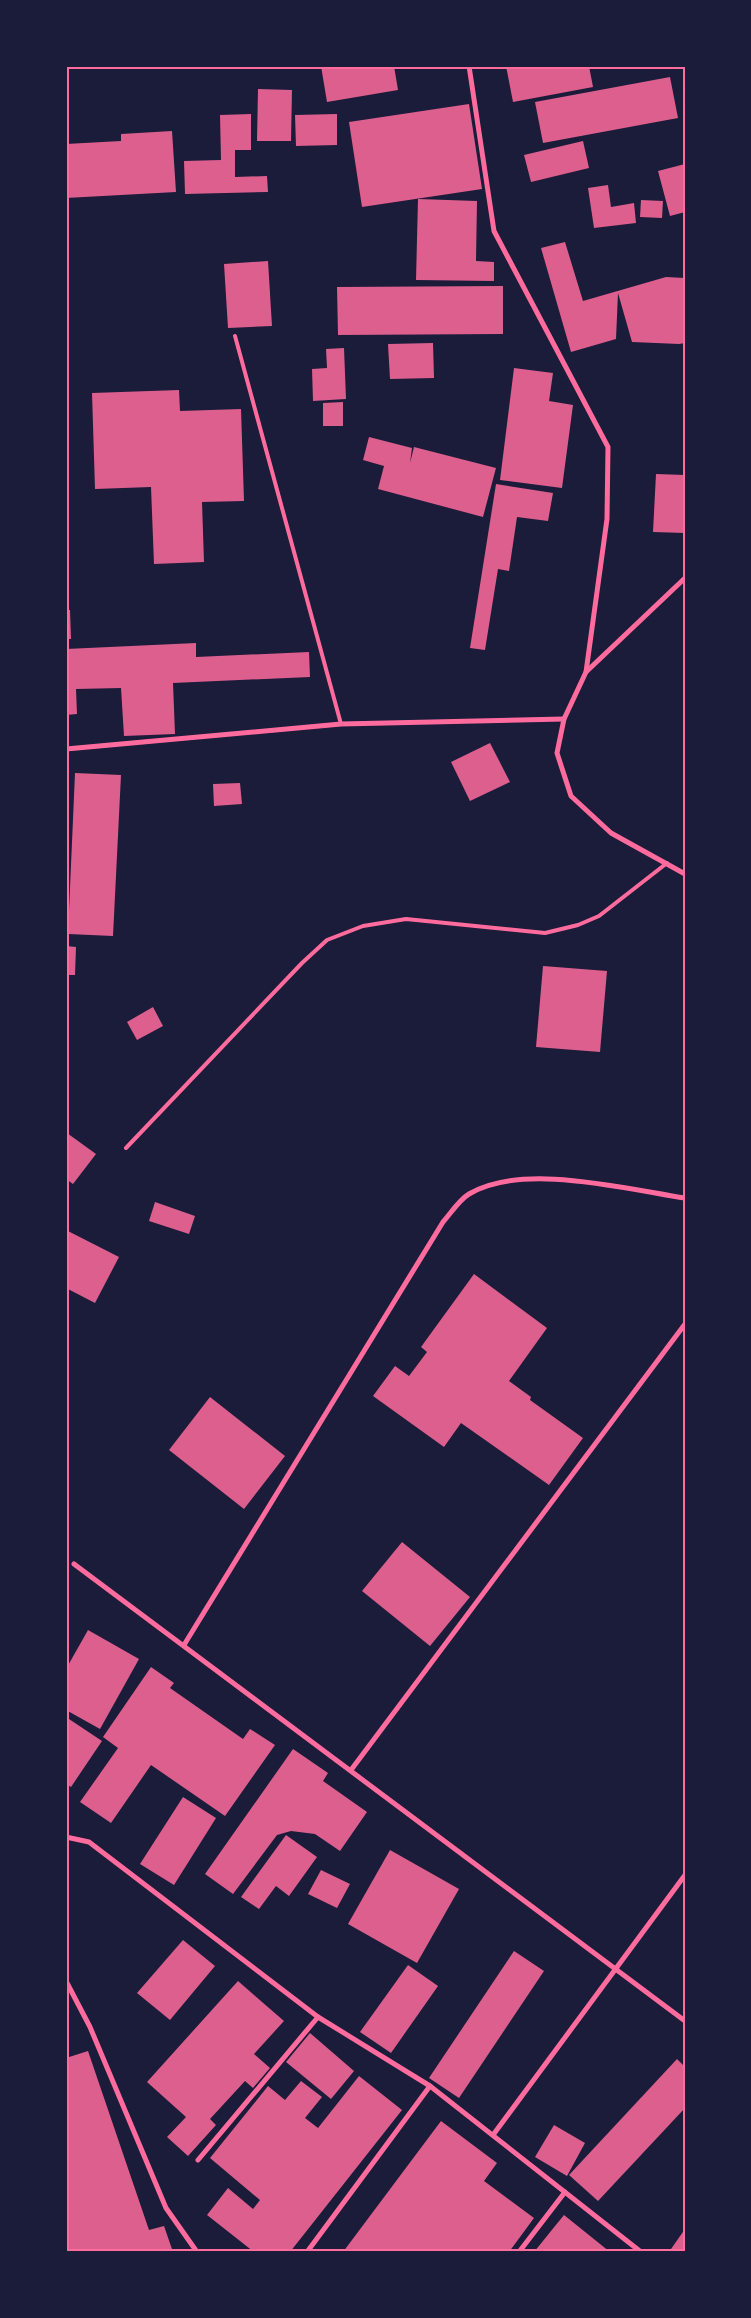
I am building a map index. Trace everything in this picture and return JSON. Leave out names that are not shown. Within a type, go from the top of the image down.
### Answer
[{"type":"street","points":[[468,66],[494,231],[608,447],[607,519],[586,672],[564,719],[557,753],[571,796],[611,833],[685,874]]},
{"type":"street","points":[[586,672],[685,578]]},
{"type":"street","points":[[66,749],[341,724],[564,719]]},
{"type":"street","points":[[184,1645],[443,1222],[468,1194],[499,1182],[548,1177],[685,1198]]},
{"type":"street","points":[[351,1770],[685,1324]]},
{"type":"street","points":[[74,1564],[685,2021]]},
{"type":"street","points":[[66,1837],[89,1842],[318,2017],[430,2086],[641,2252]]},
{"type":"street","points":[[492,2134],[685,1876]]},
{"type":"street","points":[[66,1981],[90,2027],[166,2208],[197,2252]]},
{"type":"street","points":[[198,2160],[318,2017]]},
{"type":"street","points":[[307,2252],[430,2086]]},
{"type":"street","points":[[519,2252],[565,2192]]},
{"type":"lane","points":[[235,336],[341,724]]},
{"type":"lane","points":[[126,1148],[302,963],[327,940],[363,926],[406,919],[545,933],[578,925],[599,916],[667,863]]},
{"type":"building","points":[[321,66],[394,66],[398,90],[327,102]]},
{"type":"building","points":[[506,66],[589,66],[593,87],[513,102]]},
{"type":"building","points":[[670,77],[678,118],[543,143],[535,102]]},
{"type":"building","points":[[258,89],[292,90],[291,141],[257,141]]},
{"type":"building","points":[[469,104],[482,189],[362,207],[349,122]]},
{"type":"building","points":[[251,114],[251,150],[235,150],[235,177],[267,176],[268,192],[185,194],[184,161],[221,160],[220,115]]},
{"type":"building","points":[[337,114],[337,145],[296,146],[295,115]]},
{"type":"building","points":[[172,131],[176,192],[66,198],[66,144],[121,141],[121,134]]},
{"type":"building","points":[[583,141],[589,168],[531,182],[524,155]]},
{"type":"building","points":[[685,164],[685,212],[670,216],[658,171]]},
{"type":"building","points":[[608,185],[611,207],[634,203],[636,223],[594,228],[588,188]]},
{"type":"building","points":[[418,199],[477,201],[476,261],[494,262],[494,281],[416,280]]},
{"type":"building","points":[[641,200],[663,201],[662,218],[640,217]]},
{"type":"building","points":[[565,242],[583,301],[666,277],[685,278],[685,343],[632,342],[618,293],[616,339],[571,352],[541,248]]},
{"type":"building","points":[[268,261],[272,326],[228,328],[224,264]]},
{"type":"building","points":[[503,286],[503,334],[338,335],[337,287]]},
{"type":"building","points":[[433,343],[434,378],[390,379],[388,344]]},
{"type":"building","points":[[344,348],[346,399],[313,401],[312,369],[327,368],[326,349]]},
{"type":"building","points":[[514,368],[553,373],[549,401],[573,405],[562,488],[500,480]]},
{"type":"building","points":[[179,390],[180,411],[241,409],[244,501],[202,502],[204,562],[154,564],[151,487],[95,489],[92,393]]},
{"type":"building","points":[[343,402],[343,426],[323,426],[323,403]]},
{"type":"building","points":[[369,437],[412,448],[410,463],[414,447],[496,468],[483,517],[378,489],[384,466],[363,460]]},
{"type":"building","points":[[656,474],[685,475],[685,533],[653,532]]},
{"type":"building","points":[[496,484],[553,493],[548,521],[517,517],[509,571],[498,569],[485,650],[470,648]]},
{"type":"building","points":[[66,610],[70,610],[71,639],[66,639]]},
{"type":"building","points":[[196,643],[196,657],[309,652],[310,677],[173,683],[175,734],[124,736],[121,688],[76,689],[77,714],[66,715],[66,649]]},
{"type":"building","points":[[490,743],[510,782],[470,801],[451,762]]},
{"type":"building","points":[[75,773],[121,775],[113,936],[68,934]]},
{"type":"building","points":[[240,783],[242,804],[214,806],[213,784]]},
{"type":"building","points":[[66,946],[76,947],[75,975],[66,975]]},
{"type":"building","points":[[543,966],[607,971],[600,1052],[536,1047]]},
{"type":"building","points":[[153,1007],[163,1026],[137,1040],[127,1022]]},
{"type":"building","points":[[67,1133],[96,1154],[73,1184],[66,1179]]},
{"type":"building","points":[[155,1202],[195,1216],[189,1234],[149,1221]]},
{"type":"building","points":[[66,1230],[119,1257],[95,1303],[66,1288]]},
{"type":"building","points":[[474,1274],[547,1328],[509,1381],[531,1397],[530,1400],[583,1438],[549,1485],[461,1423],[444,1447],[373,1396],[395,1366],[409,1376],[427,1352],[421,1347]]},
{"type":"building","points":[[210,1397],[285,1456],[244,1509],[169,1450]]},
{"type":"building","points":[[402,1542],[470,1597],[430,1646],[362,1591]]},
{"type":"building","points":[[88,1630],[139,1659],[100,1729],[66,1710],[66,1669]]},
{"type":"building","points":[[151,1667],[174,1683],[170,1688],[243,1739],[250,1729],[275,1745],[225,1816],[151,1765],[111,1823],[80,1802],[118,1748],[103,1737]]},
{"type":"building","points":[[66,1717],[102,1741],[71,1787],[66,1784]]},
{"type":"building","points":[[293,1749],[328,1773],[323,1781],[367,1812],[340,1851],[315,1834],[291,1831],[277,1835],[233,1894],[205,1874]]},
{"type":"building","points":[[183,1797],[216,1818],[174,1885],[140,1864]]},
{"type":"building","points":[[286,1835],[317,1857],[289,1896],[276,1886],[259,1909],[241,1897]]},
{"type":"building","points":[[390,1850],[459,1889],[417,1963],[348,1924]]},
{"type":"building","points":[[321,1870],[350,1884],[337,1908],[308,1894]]},
{"type":"building","points":[[183,1940],[215,1966],[170,2020],[137,1993]]},
{"type":"building","points":[[514,1951],[544,1971],[459,2098],[429,2078]]},
{"type":"building","points":[[408,1965],[438,1986],[391,2053],[360,2032]]},
{"type":"building","points":[[238,1981],[284,2021],[254,2054],[270,2068],[253,2088],[245,2081],[210,2119],[216,2125],[188,2156],[167,2137],[186,2117],[147,2082]]},
{"type":"building","points":[[310,2033],[354,2071],[331,2099],[286,2062]]},
{"type":"building","points":[[88,2051],[149,2230],[164,2226],[173,2252],[66,2252],[66,2058]]},
{"type":"building","points":[[677,2059],[685,2067],[685,2108],[598,2201],[569,2175]]},
{"type":"building","points":[[359,2076],[402,2110],[290,2252],[254,2252],[207,2215],[228,2188],[253,2209],[260,2200],[210,2158],[268,2086],[285,2100],[301,2081],[322,2097],[305,2118],[318,2128]]},
{"type":"building","points":[[441,2121],[497,2163],[484,2181],[534,2218],[509,2252],[343,2252]]},
{"type":"building","points":[[554,2125],[585,2143],[567,2176],[535,2157]]},
{"type":"building","points":[[564,2215],[610,2252],[534,2252]]},
{"type":"building","points":[[685,2229],[685,2252],[676,2252],[671,2249]]}]
